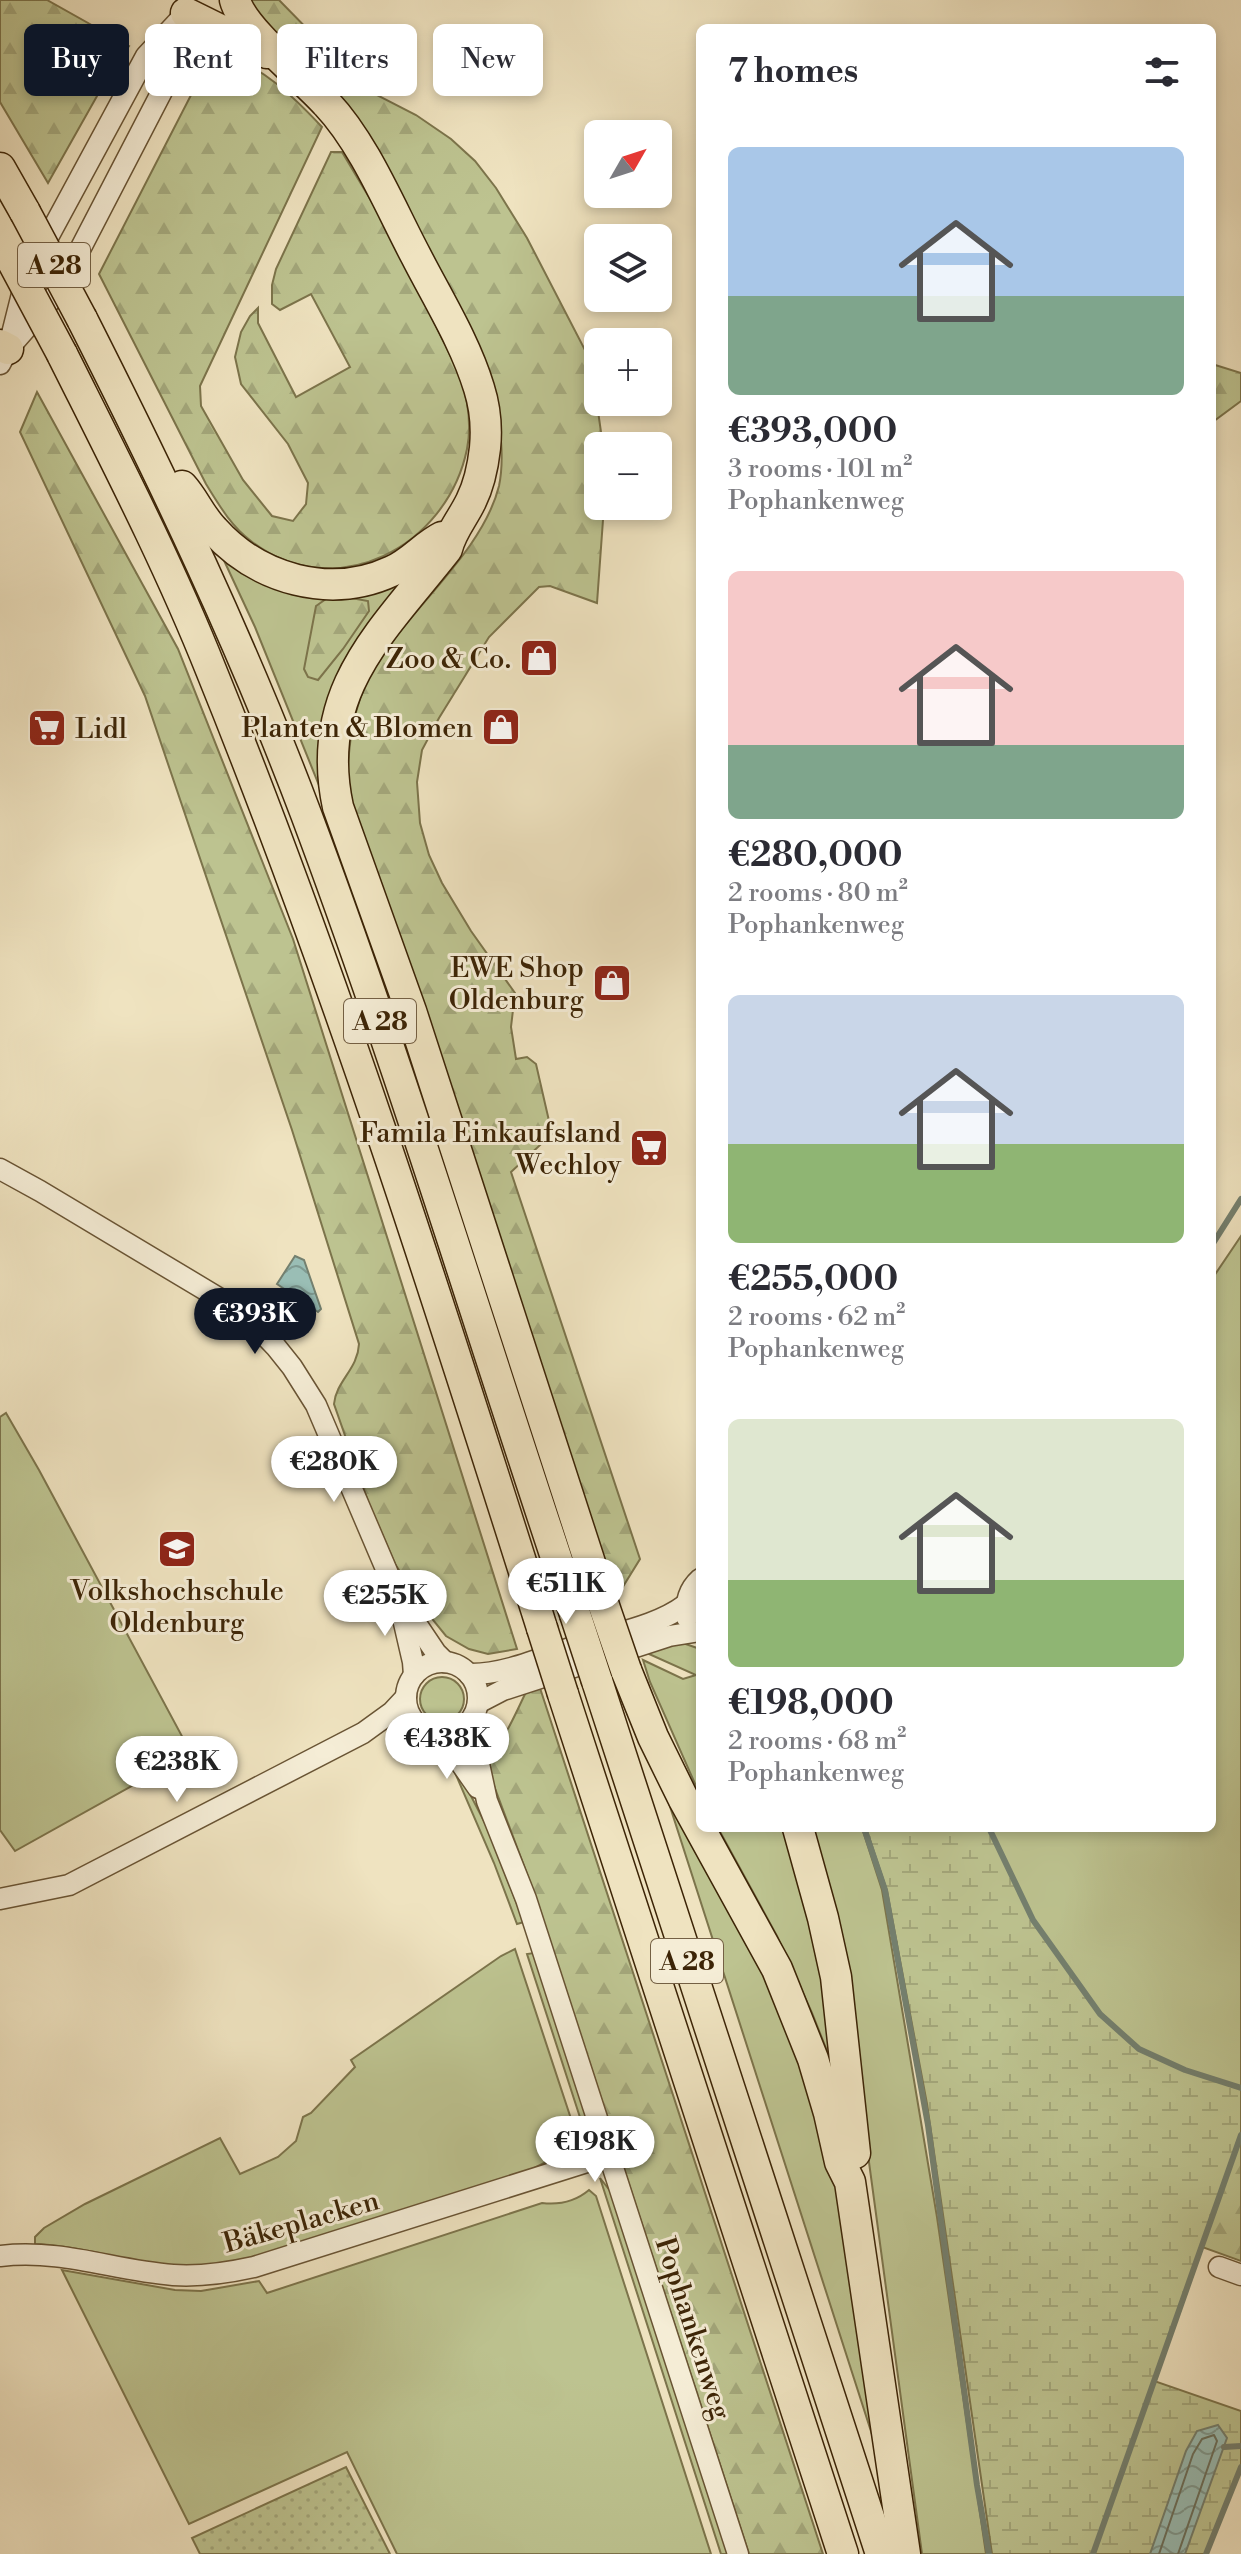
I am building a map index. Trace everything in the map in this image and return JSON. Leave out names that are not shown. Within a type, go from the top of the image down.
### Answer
[{"type":"highway","points":[[235,0],[247,22],[277,54]]},
{"type":"highway","points":[[189,6],[277,57]]},
{"type":"highway","points":[[320,96],[331,107],[361,153],[475,376],[484,416],[485,447],[473,498],[451,533],[447,549],[370,645],[348,685],[335,728],[332,775],[338,807],[411,1011],[626,1670],[653,1737],[696,1822]]},
{"type":"highway","name":"A 28","points":[[0,168],[145,444],[235,639],[310,826],[374,1002],[881,2554]]},
{"type":"highway","name":"A 28","points":[[4,244],[156,543],[210,668],[343,1016],[843,2554]]},
{"type":"highway","points":[[145,444],[192,497],[211,528],[225,542],[253,562],[297,581],[341,584],[378,577],[401,567],[438,538],[451,533]]},
{"type":"highway","points":[[702,1832],[777,1969],[813,2059],[840,2162],[850,2182],[905,2554]]},
{"type":"highway","points":[[799,1832],[836,1977],[856,2160],[850,2182]]},
{"type":"street","points":[[3,353],[58,292],[172,72],[189,6]]},
{"type":"street","points":[[3,353],[26,278],[146,56],[189,6]]},
{"type":"street","points":[[0,1169],[222,1300],[252,1322],[292,1367],[316,1405],[398,1597],[414,1675]]},
{"type":"street","points":[[696,1583],[685,1605],[686,1618],[696,1633]]},
{"type":"street","points":[[398,1597],[436,1653],[445,1662],[469,1674],[477,1687],[478,1703],[470,1722],[454,1733],[441,1735],[418,1726],[408,1711],[406,1697],[414,1675],[425,1666],[445,1662]]},
{"type":"street","points":[[469,1674],[497,1670],[558,1652],[660,1618],[685,1605]]},
{"type":"street","points":[[478,1703],[503,1690],[669,1636],[696,1635]]},
{"type":"street","points":[[0,1899],[69,1885],[363,1733],[392,1712],[406,1697]]},
{"type":"street","name":"Pophankenweg","points":[[470,1722],[487,1801],[526,1899],[738,2554]]},
{"type":"street","points":[[363,1733],[418,1726]]},
{"type":"street","name":"Pophankenweg","points":[[441,1735],[487,1801]]},
{"type":"street","name":"Bäkeplacken","points":[[0,2256],[33,2252],[177,2275],[228,2273],[609,2155]]},
{"type":"street","points":[[1219,2267],[1241,2275]]},
{"type":"green space","points":[[0,0],[47,0],[90,24],[24,24],[24,96],[97,96],[48,183],[0,102]]},
{"type":"green space","points":[[245,0],[279,0],[302,24],[277,24],[277,39],[264,28]]},
{"type":"green space","points":[[263,74],[277,85],[277,96],[290,96],[322,127],[200,386],[201,406],[243,480],[272,516],[293,521],[306,504],[308,483],[288,444],[241,384],[235,357],[241,332],[258,308],[258,323],[296,397],[350,367],[311,294],[280,310],[272,304],[276,269],[331,152],[342,152],[388,229],[461,377],[468,413],[467,449],[455,484],[437,514],[412,538],[383,556],[351,566],[317,568],[284,560],[251,541],[231,522],[206,484],[99,274],[191,96],[261,96]]},
{"type":"green space","points":[[340,96],[379,96],[416,115],[451,139],[475,161],[527,238],[584,348],[584,416],[599,416],[601,432],[584,432],[584,520],[603,520],[597,603],[550,586],[539,587],[489,637],[422,750],[417,782],[420,823],[429,855],[471,931],[515,993],[511,1027],[516,1059],[527,1057],[536,1064],[552,1134],[511,1172],[640,1559],[616,1598],[347,791],[355,715],[365,686],[387,649],[477,535],[499,486],[501,468],[498,413],[367,134]]},
{"type":"green space","points":[[1216,365],[1241,373],[1241,401],[1216,420]]},
{"type":"green space","points":[[37,392],[178,649],[293,939],[517,1649],[488,1654],[469,1649],[446,1636],[395,1564],[369,1504],[334,1404],[339,1388],[355,1361],[359,1344],[292,1130],[145,696],[20,432]]},
{"type":"green space","points":[[221,554],[248,567],[407,572],[375,627],[327,805],[255,627]]},
{"type":"green space","points":[[326,599],[368,601],[369,611],[318,680],[308,677],[304,669],[316,606]]},
{"type":"green space","points":[[1241,1236],[1241,2088],[1185,2070],[1139,2049],[1100,2014],[1033,1920],[991,1832],[1216,1832],[1216,1273]]},
{"type":"green space","points":[[6,1413],[191,1753],[15,1851],[0,1830],[0,1417]]},
{"type":"green space","points":[[680,1642],[696,1648],[696,1675],[649,1654],[648,1650]]},
{"type":"green space","points":[[643,1660],[683,1679],[696,1675],[696,1786]]},
{"type":"green space","points":[[442,1677],[458,1683],[464,1699],[458,1715],[442,1721],[426,1715],[420,1699],[426,1683]]},
{"type":"green space","points":[[540,1688],[823,2554],[749,2554],[536,1898],[484,1759],[503,1738],[527,1690]]},
{"type":"green space","points":[[656,1763],[774,1977],[831,2149],[877,2450]]},
{"type":"green space","points":[[456,1767],[487,1827],[524,1922],[517,1924],[453,1768]]},
{"type":"green space","points":[[720,1832],[789,1832],[810,1898],[839,2081],[812,2013],[777,1936]]},
{"type":"green space","points":[[813,1832],[863,1832],[882,1890],[937,2217],[986,2554],[922,2554],[866,2140]]},
{"type":"green space","points":[[867,1832],[991,1832],[1033,1920],[1100,2014],[1139,2049],[1185,2070],[1241,2088],[1241,2135],[1154,2381],[1241,2411],[1241,2467],[1206,2554],[992,2554],[927,2104],[887,1891]]},
{"type":"green space","points":[[515,1949],[576,2134],[566,2152],[531,2170],[252,2258],[224,2263],[177,2266],[35,2244],[35,2237],[44,2228],[85,2204],[220,2138],[240,2174],[278,2157],[296,2141],[303,2117],[311,2113],[355,2067],[351,2060]]},
{"type":"green space","points":[[534,1953],[589,2122],[588,2142],[527,1954]]},
{"type":"green space","points":[[1241,2130],[1241,2261],[1202,2247]]},
{"type":"green space","points":[[600,2178],[611,2192],[728,2554],[721,2554]]},
{"type":"green space","points":[[589,2190],[596,2196],[711,2554],[397,2554],[347,2452],[189,2524],[62,2270],[175,2290],[201,2291],[259,2281],[267,2293],[542,2203],[567,2201]]},
{"type":"green space","points":[[346,2467],[390,2554],[200,2554],[192,2538]]},
{"type":"water","points":[[295,1256],[304,1260],[321,1309],[318,1312],[277,1284]]},
{"type":"water","points":[[1218,2425],[1227,2438],[1185,2554],[1150,2554],[1186,2451],[1197,2431]]},
{"type":"waterway","points":[[1216,1239],[1241,1199]]},
{"type":"waterway","points":[[865,1832],[885,1890],[928,2125],[989,2554]]},
{"type":"waterway","points":[[991,1832],[1033,1920],[1100,2014],[1139,2049],[1185,2070],[1241,2088]]},
{"type":"waterway","points":[[1093,2554],[1241,2135]]},
{"type":"waterway","points":[[1224,2447],[1241,2446]]},
{"type":"waterway","points":[[1206,2554],[1241,2467]]},
{"type":"place","name":"Zoo & Co.","points":[[539,658]]},
{"type":"place","name":"Planten & Blomen","points":[[501,727]]},
{"type":"place","name":"Lidl","points":[[47,728]]},
{"type":"place","name":"EWE Shop Oldenburg","points":[[612,983]]},
{"type":"place","name":"Famila Einkaufsland Wechloy","points":[[649,1148]]},
{"type":"place","name":"Volkshochschule Oldenburg","points":[[177,1549]]}]
